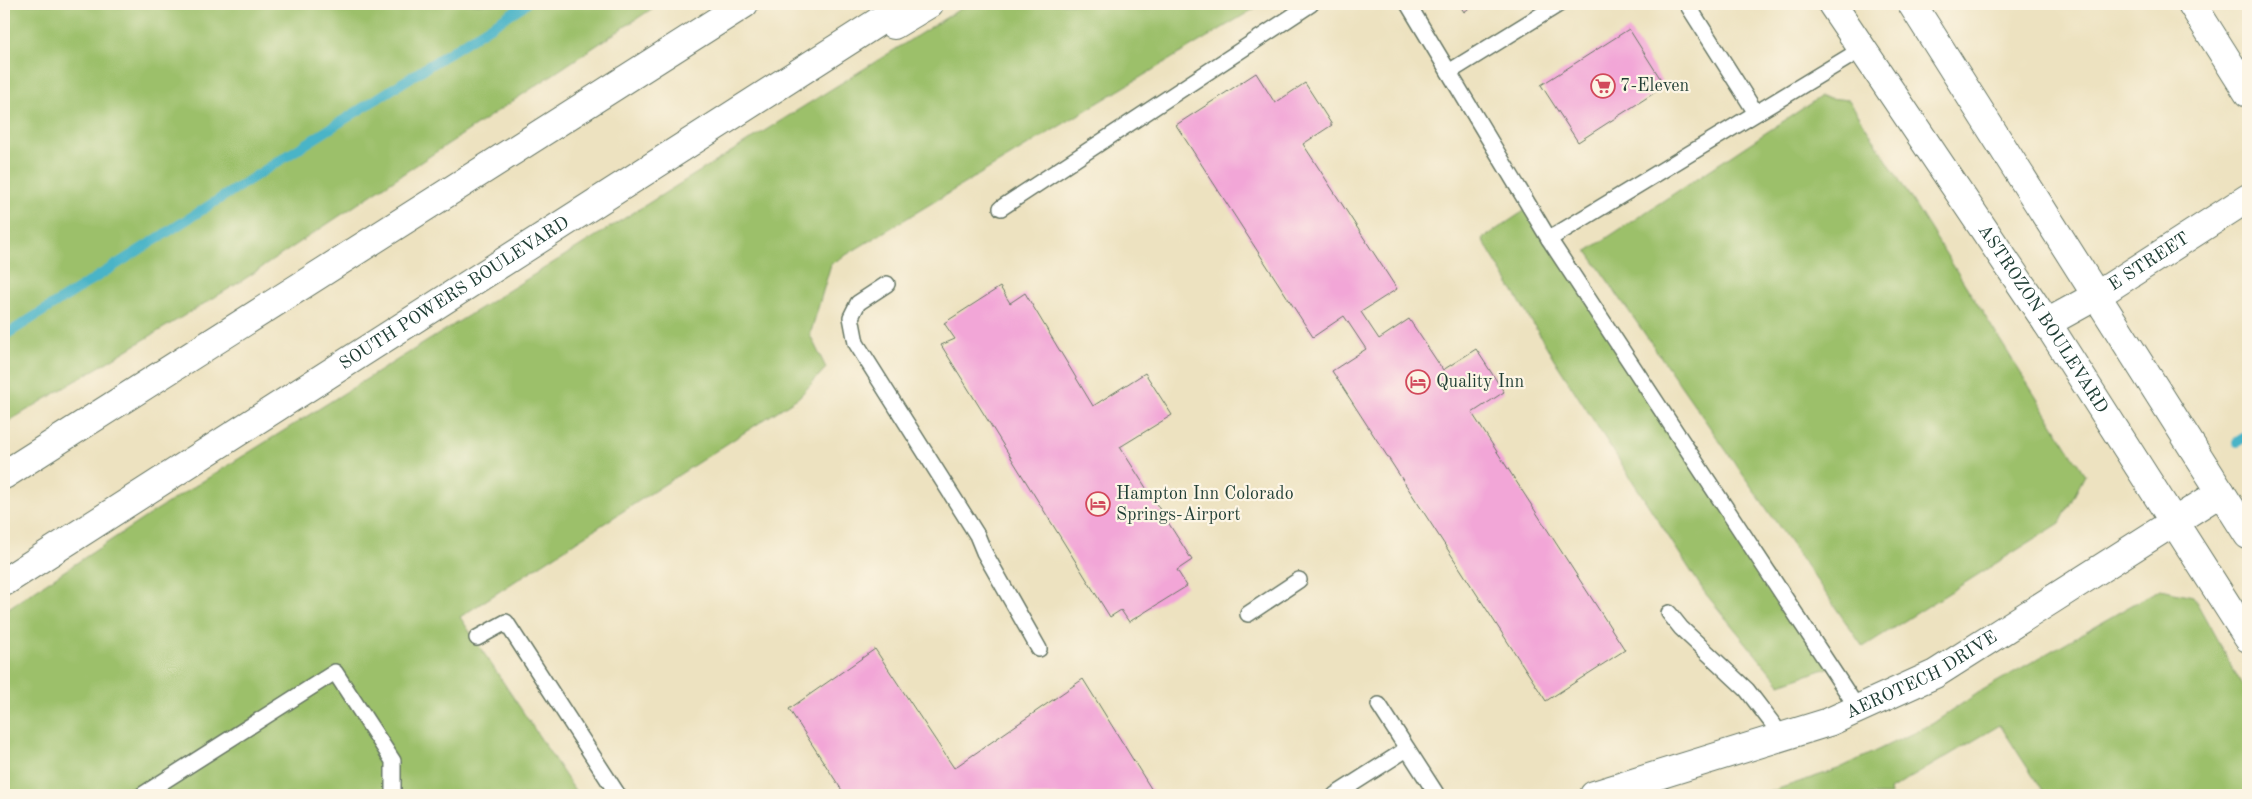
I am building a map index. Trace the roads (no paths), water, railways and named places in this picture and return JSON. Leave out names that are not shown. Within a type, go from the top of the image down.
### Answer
[{"type":"main road","points":[[4,475],[744,4]]},
{"type":"main road","name":"SOUTH POWERS BOULEVARD","points":[[4,582],[906,4]]},
{"type":"main road","points":[[586,210],[929,4]]},
{"type":"main road","name":"ASTROZON BOULEVARD","points":[[1832,4],[2047,323],[2248,638]]},
{"type":"main road","points":[[1912,4],[2248,535]]},
{"type":"main road","points":[[2192,4],[2248,93]]},
{"type":"main road","name":"E STREET","points":[[2047,323],[2096,296],[2248,198]]},
{"type":"main road","name":"AEROTECH DRIVE","points":[[1594,795],[1829,722],[1935,674],[2220,492]]},
{"type":"lane","points":[[1001,208],[1311,4]]},
{"type":"lane","points":[[1408,4],[1549,239],[1858,709]]},
{"type":"lane","points":[[1449,72],[1559,4]]},
{"type":"lane","points":[[1687,4],[1756,113]]},
{"type":"lane","points":[[1549,239],[1862,48]]},
{"type":"lane","points":[[887,284],[858,303],[851,317],[856,343],[977,535],[984,552],[1040,649]]},
{"type":"lane","points":[[1248,614],[1299,580]]},
{"type":"lane","points":[[1669,613],[1681,628],[1747,690],[1782,736]]},
{"type":"lane","points":[[477,638],[506,622],[618,795]]},
{"type":"lane","points":[[142,795],[335,672],[393,761],[393,795]]},
{"type":"lane","points":[[1379,705],[1437,795]]},
{"type":"lane","points":[[1335,795],[1407,748]]},
{"type":"waterway","points":[[4,336],[526,4]]},
{"type":"waterway","points":[[2237,442],[2248,435]]},
{"type":"place","name":"7-Eleven","points":[[1603,86]]},
{"type":"place","name":"Quality Inn","points":[[1418,382]]},
{"type":"place","name":"Hampton Inn Colorado Springs-Airport","points":[[1098,504]]}]
